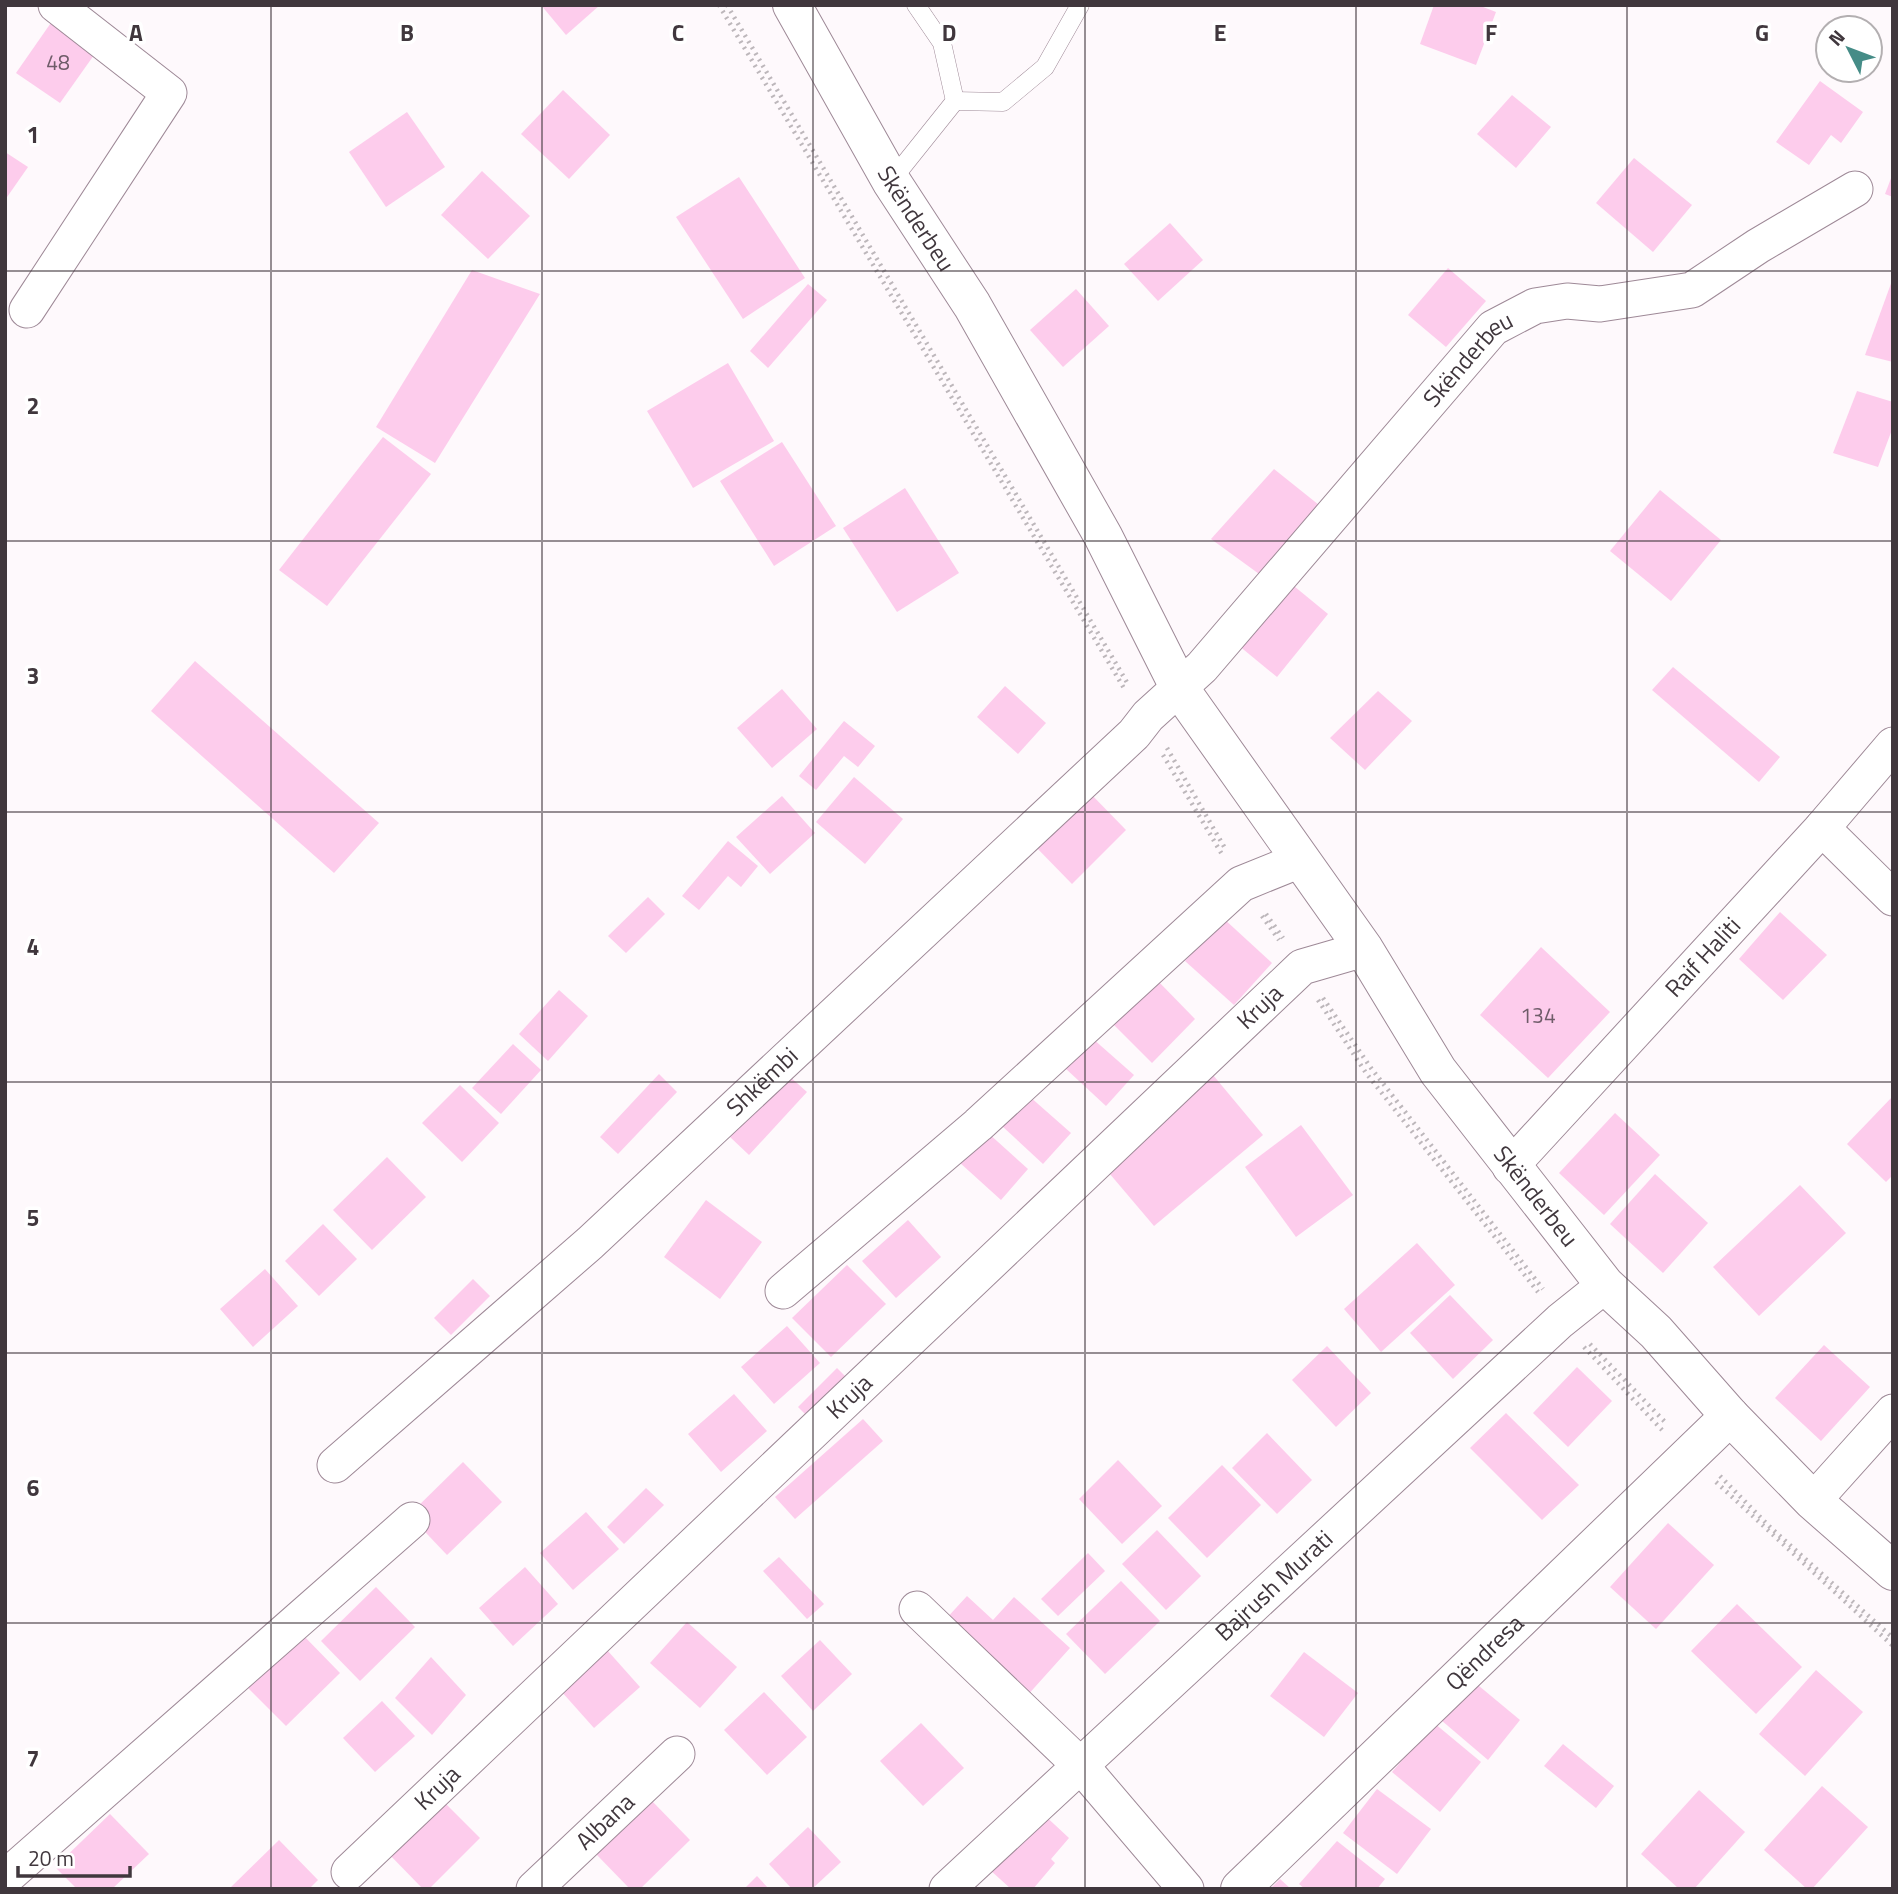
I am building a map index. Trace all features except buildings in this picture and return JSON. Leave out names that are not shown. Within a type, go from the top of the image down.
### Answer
[{"type":"main road","name":"Skënderbeu","points":[[792,5],[891,181],[972,305],[1103,536],[1180,689],[1364,949],[1438,1071],[1510,1167],[1605,1285],[1656,1332],[1730,1416],[1813,1501],[1893,1571]]},
{"type":"main road","name":"Qëndresa","points":[[1240,1889],[1730,1416]]},
{"type":"street","points":[[27,310],[169,93],[57,5]]},
{"type":"street","name":"Skënderbeu","points":[[1180,689],[1202,667],[1493,328],[1535,306],[1567,301],[1600,304],[1692,290],[1758,246],[1855,189]]},
{"type":"street","name":"Shkëmbi","points":[[335,1465],[590,1244],[1180,689]]},
{"type":"street","name":"Raif Haliti","points":[[1510,1167],[1822,828],[1893,745]]},
{"type":"street","points":[[1822,828],[1893,898]]},
{"type":"street","points":[[783,1291],[978,1125],[1241,884],[1300,860]]},
{"type":"street","name":"Kruja","points":[[349,1872],[1301,967],[1364,949]]},
{"type":"street","name":"Bajrush Murati","points":[[947,1889],[1082,1767],[1565,1317],[1605,1285]]},
{"type":"street","points":[[1813,1501],[1893,1412]]},
{"type":"street","points":[[5,1878],[412,1520]]},
{"type":"street","points":[[917,1609],[1082,1767],[1186,1889]]},
{"type":"street","name":"Albana","points":[[534,1889],[677,1754]]},
{"type":"lane","points":[[916,5],[942,43],[955,101]]},
{"type":"lane","points":[[955,101],[1003,102],[1045,67],[1080,5]]},
{"type":"lane","points":[[891,181],[955,101]]},
{"type":"path","points":[[1647,1405],[1691,1452],[1893,1646]]},
{"type":"path","points":[[1641,1409],[1893,1638]]}]
